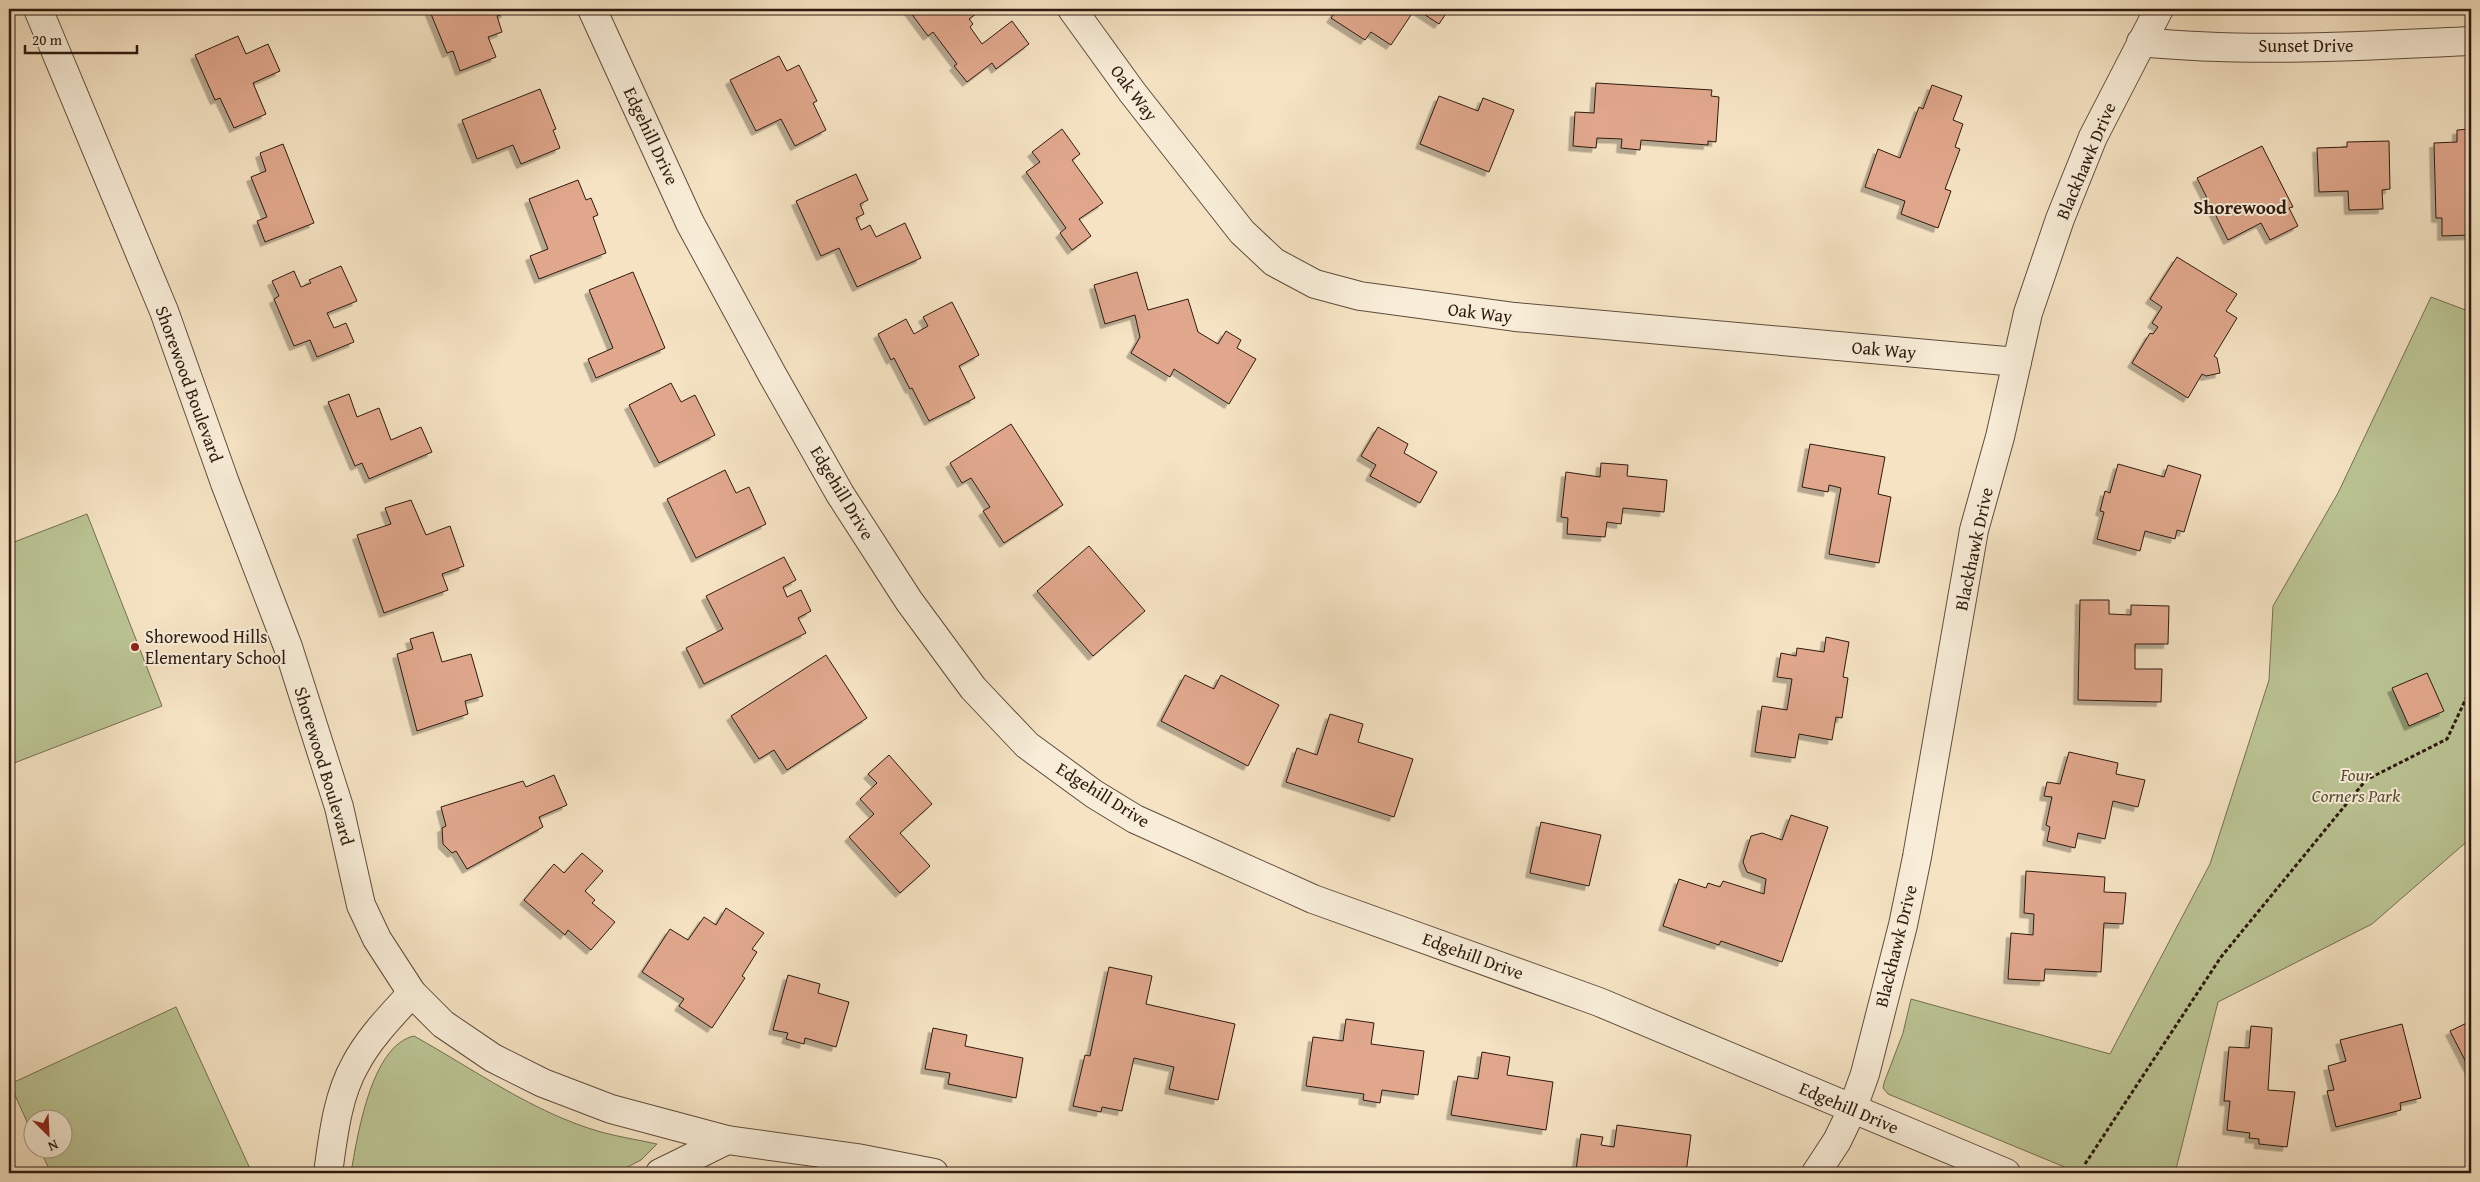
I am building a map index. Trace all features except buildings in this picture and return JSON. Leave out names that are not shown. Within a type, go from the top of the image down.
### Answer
[{"type":"street","name":"Shorewood Boulevard","points":[[38,9],[164,311],[225,483],[288,647],[339,806],[362,905],[377,939],[412,993],[452,1032],[493,1058],[543,1083],[611,1109],[727,1140],[857,1158],[934,1173]]},
{"type":"street","name":"Edgehill Drive","points":[[592,9],[690,223],[840,494],[909,601],[973,688],[1027,745],[1094,794],[1135,819],[1295,891],[1599,1002],[1852,1110],[2006,1173]]},
{"type":"street","name":"Oak Way","points":[[1072,9],[1132,92],[1242,232],[1274,262],[1316,284],[1360,296],[1515,317],[2018,362]]},
{"type":"street","name":"Blackhawk Drive","points":[[1816,1173],[1837,1141],[1852,1110],[1865,1074],[1911,889],[1974,530],[2000,436],[2028,313],[2060,219],[2093,137],[2159,9]]},
{"type":"street","name":"Sunset Drive","points":[[2141,42],[2188,47],[2340,47],[2471,42]]},
{"type":"street","points":[[328,1173],[342,1096],[354,1066],[377,1031],[412,993]]},
{"type":"street","points":[[660,1173],[727,1140]]},
{"type":"path","points":[[2085,1164],[2221,956],[2366,780],[2448,738],[2471,688]]},
{"type":"green space","name":"Four Corners Park","points":[[2431,297],[2471,312],[2471,838],[2372,924],[2218,1002],[2175,1173],[2079,1173],[1888,1094],[1883,1088],[1884,1083],[1903,1033],[1911,999],[2110,1054],[2210,864],[2269,680],[2273,606],[2338,493]]},
{"type":"green space","points":[[87,514],[162,706],[9,765],[9,544]]},
{"type":"green space","points":[[176,1007],[252,1173],[51,1173],[45,1160],[72,1160],[72,1110],[22,1111],[10,1084]]},
{"type":"green space","points":[[414,1036],[505,1090],[552,1114],[601,1132],[657,1144],[641,1160],[616,1173],[351,1173],[362,1117],[377,1074],[387,1056],[399,1043]]},
{"type":"place","name":"Shorewood Hills Elementary School","points":[[135,647]]},
{"type":"district","name":"Shorewood","points":[[2240,207]]}]
